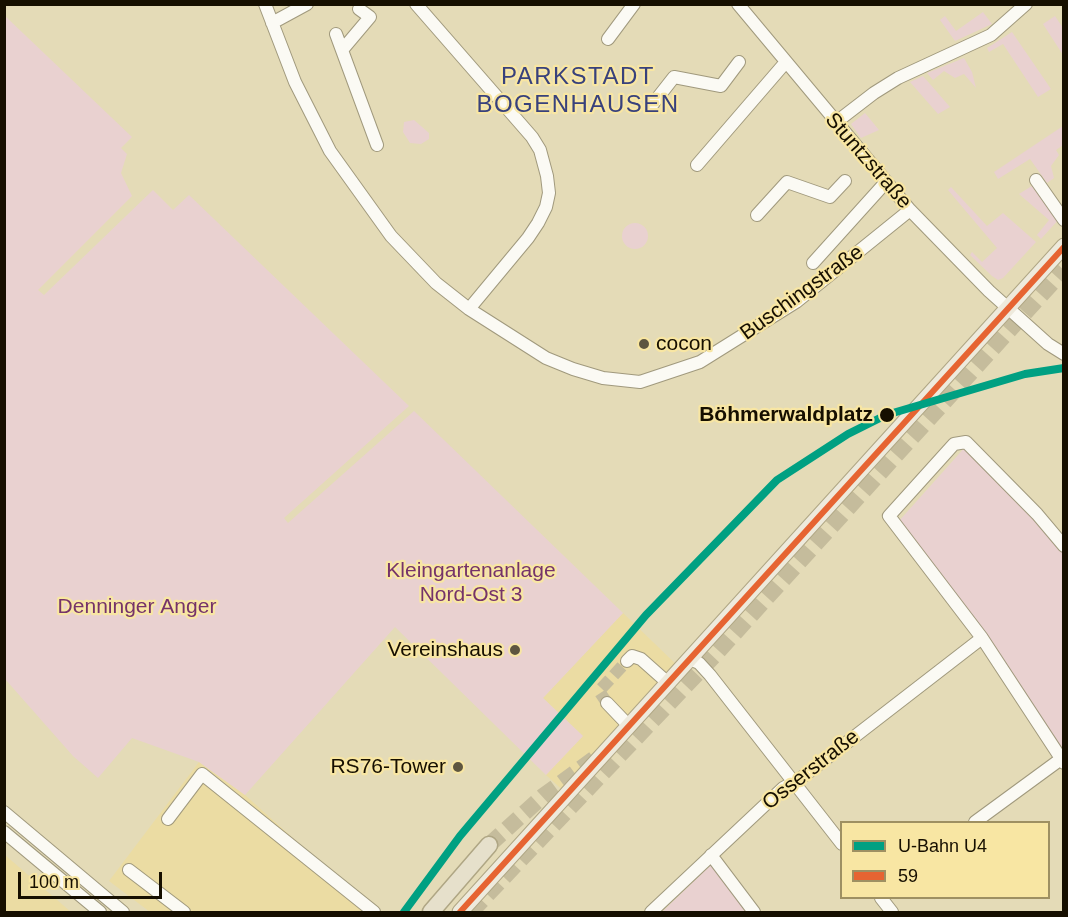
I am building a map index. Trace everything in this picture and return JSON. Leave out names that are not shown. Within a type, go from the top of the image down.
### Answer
[{"type":"highway","points":[[431,912],[489,845]]},
{"type":"main road","points":[[460,912],[1064,246]]},
{"type":"street","name":"Buschingstraße","points":[[265,4],[295,82],[332,155],[391,236],[436,283],[469,309],[546,358],[603,378],[640,382],[700,362],[772,319],[819,285],[910,210]]},
{"type":"street","points":[[272,23],[307,4]]},
{"type":"street","points":[[416,4],[532,137],[540,150],[546,170],[549,193],[546,207],[538,223],[469,309]]},
{"type":"street","points":[[608,39],[634,4]]},
{"type":"street","name":"Stuntzstraße","points":[[738,4],[835,123],[910,210],[1008,308],[1064,354]]},
{"type":"street","points":[[835,123],[862,101],[913,70],[992,35],[1026,4]]},
{"type":"street","points":[[343,49],[370,17],[359,9]]},
{"type":"street","points":[[336,33],[377,145]]},
{"type":"street","points":[[652,105],[674,77],[720,86],[739,62]]},
{"type":"street","points":[[697,165],[785,63]]},
{"type":"street","points":[[1036,180],[1064,220]]},
{"type":"street","points":[[757,215],[787,182],[830,197],[845,181]]},
{"type":"street","points":[[813,263],[886,183]]},
{"type":"street","points":[[976,821],[1062,761],[982,638],[889,516],[954,444],[966,442],[1037,514],[1064,546]]},
{"type":"street","name":"Osserstraße","points":[[651,912],[783,788],[801,778],[982,638]]},
{"type":"street","points":[[627,661],[632,656],[641,659],[668,682]]},
{"type":"street","points":[[690,659],[699,663],[710,675],[840,841]]},
{"type":"street","points":[[607,704],[629,726]]},
{"type":"street","points":[[168,819],[202,774],[374,912]]},
{"type":"street","points":[[4,812],[123,912]]},
{"type":"street","points":[[4,832],[100,912]]},
{"type":"street","points":[[711,855],[753,912]]},
{"type":"street","points":[[129,870],[184,912]]},
{"type":"street","points":[[882,899],[892,912]]},
{"type":"shaded area","points":[[623,613],[683,671],[569,796],[546,775],[583,736],[543,698]]},
{"type":"shaded area","points":[[199,762],[245,795],[375,912],[150,912],[109,881]]},
{"type":"shaded area","points":[[5,855],[71,912],[5,912]]},
{"type":"green space","points":[[983,12],[992,24],[955,41],[940,20],[945,16],[956,31]]},
{"type":"green space","points":[[4,15],[132,137],[121,148],[127,154],[121,173],[132,196],[38,290],[44,295],[153,190],[173,210],[189,195],[409,406],[284,518],[288,523],[414,411],[623,613],[543,698],[583,736],[546,775],[395,627],[245,795],[199,762],[132,738],[98,778],[73,756],[5,679]]},
{"type":"green space","points":[[1055,16],[1063,28],[1063,55],[1043,24]]},
{"type":"green space","points":[[1012,32],[1051,89],[1038,97],[1003,44],[989,52],[987,48]]},
{"type":"green space","points":[[964,58],[972,72],[976,88],[964,74],[955,78],[944,71],[933,80],[927,73]]},
{"type":"green space","points":[[923,76],[950,107],[938,114],[910,82]]},
{"type":"green space","points":[[865,113],[879,130],[861,138],[851,124]]},
{"type":"green space","points":[[414,120],[429,133],[429,139],[421,144],[410,143],[403,132],[404,122]]},
{"type":"green space","points":[[1063,126],[1063,145],[1056,150],[1059,155],[1051,166],[1054,178],[1047,183],[1030,159],[998,179],[994,172]]},
{"type":"green space","points":[[1035,184],[1060,218],[1041,239],[1037,235],[1049,220],[1019,194]]},
{"type":"green space","points":[[951,187],[987,226],[1003,213],[1036,242],[1003,278],[998,280],[992,276],[970,255],[972,252],[982,262],[997,248],[948,190]]},
{"type":"green space","points":[[635,223],[644,227],[648,236],[644,245],[635,249],[626,245],[622,236],[626,227]]},
{"type":"green space","points":[[967,445],[1063,551],[1063,756],[898,522]]},
{"type":"green space","points":[[712,864],[747,912],[662,912]]},
{"type":"tunnel","points":[[471,912],[715,655],[1064,270]]},
{"type":"tunnel","points":[[607,703],[599,691],[627,661]]},
{"type":"tunnel","points":[[489,845],[543,796],[595,758]]},
{"type":"metro line","name":"U4","points":[[404,912],[460,836],[646,615],[777,480],[848,434],[886,415],[1025,374],[1064,368]]},
{"type":"transit line","name":"59","points":[[460,912],[1064,247]]},
{"type":"place","name":"cocon","points":[[644,344]]},
{"type":"place","name":"Böhmerwaldplatz","points":[[887,415]]},
{"type":"place","name":"Vereinshaus","points":[[515,650]]},
{"type":"place","name":"RS76-Tower","points":[[458,767]]},
{"type":"district","name":"PARKSTADT BOGENHAUSEN","points":[[578,91]]},
{"type":"park label","name":"Kleingartenanlage Nord-Ost 3","points":[[471,583]]},
{"type":"park label","name":"Denninger Anger","points":[[137,607]]}]
